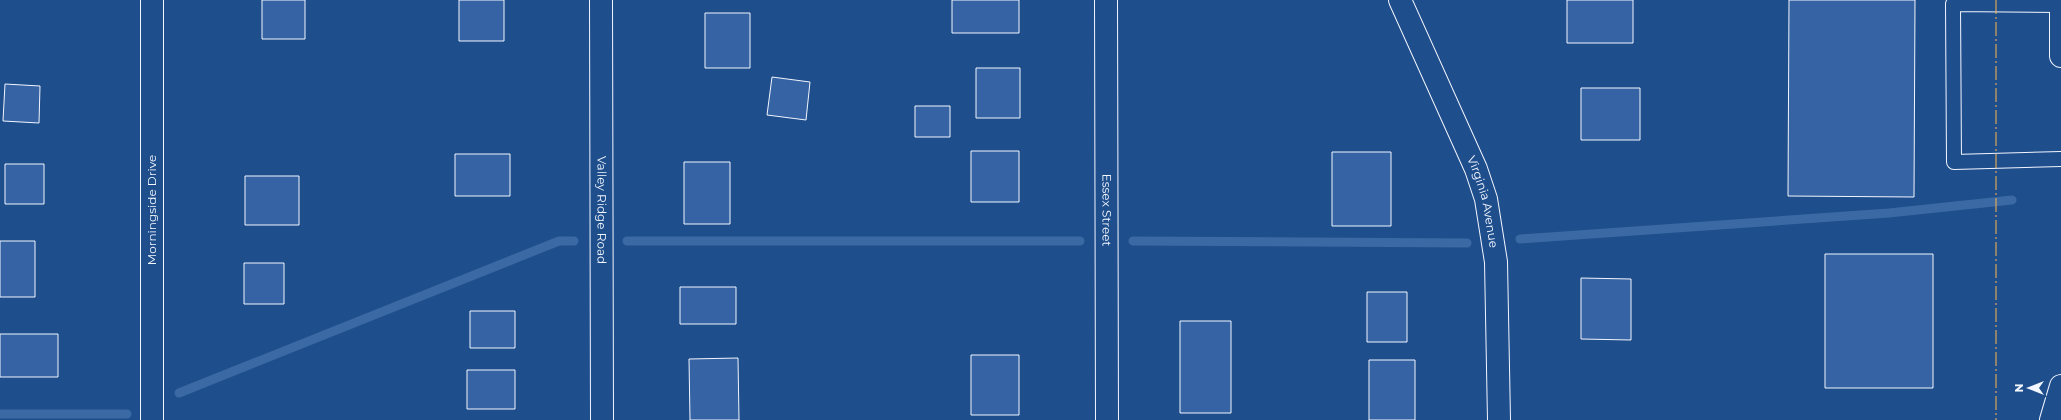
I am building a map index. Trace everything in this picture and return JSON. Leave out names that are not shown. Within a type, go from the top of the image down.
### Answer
[{"type":"street","name":"Morningside Drive","points":[[152,0],[152,420]]},
{"type":"street","name":"Valley Ridge Road","points":[[601,0],[602,420]]},
{"type":"street","name":"Essex Street","points":[[1106,0],[1107,420]]},
{"type":"street","name":"Virginia Avenue","points":[[1400,0],[1476,169],[1486,200],[1496,262],[1499,420]]},
{"type":"street","points":[[2061,0],[2061,56]]},
{"type":"street","points":[[2051,420],[2061,386]]},
{"type":"lane","points":[[2061,5],[1953,4],[1954,162],[2061,159]]},
{"type":"building","points":[[262,0],[305,0],[305,39],[262,39]]},
{"type":"building","points":[[459,0],[504,0],[504,41],[459,41]]},
{"type":"building","points":[[952,0],[1019,0],[1019,33],[952,33]]},
{"type":"building","points":[[1567,0],[1633,0],[1633,43],[1567,43]]},
{"type":"building","points":[[1789,0],[1915,0],[1914,197],[1788,196]]},
{"type":"building","points":[[705,13],[750,13],[750,68],[705,68]]},
{"type":"building","points":[[976,68],[1020,68],[1020,118],[976,118]]},
{"type":"building","points":[[772,77],[810,82],[806,120],[767,115]]},
{"type":"building","points":[[5,84],[40,86],[39,123],[3,121]]},
{"type":"building","points":[[1581,88],[1640,88],[1640,140],[1581,140]]},
{"type":"building","points":[[915,106],[950,106],[950,137],[915,137]]},
{"type":"building","points":[[971,151],[1019,151],[1019,202],[971,202]]},
{"type":"building","points":[[1332,152],[1391,152],[1391,226],[1332,226]]},
{"type":"building","points":[[455,154],[510,154],[510,196],[455,196]]},
{"type":"building","points":[[684,162],[730,162],[730,224],[684,224]]},
{"type":"building","points":[[5,164],[44,164],[44,204],[5,204]]},
{"type":"building","points":[[245,176],[299,176],[299,225],[245,225]]},
{"type":"building","points":[[0,241],[35,241],[35,297],[0,297]]},
{"type":"building","points":[[1825,254],[1933,254],[1933,388],[1825,388]]},
{"type":"building","points":[[244,263],[284,263],[284,304],[244,304]]},
{"type":"building","points":[[1581,278],[1631,279],[1631,340],[1581,339]]},
{"type":"building","points":[[680,287],[736,287],[736,324],[680,324]]},
{"type":"building","points":[[1367,292],[1407,292],[1407,342],[1367,342]]},
{"type":"building","points":[[470,311],[515,311],[515,348],[470,348]]},
{"type":"building","points":[[1180,321],[1231,321],[1231,413],[1180,413]]},
{"type":"building","points":[[0,334],[58,334],[58,377],[0,377]]},
{"type":"building","points":[[971,355],[1019,355],[1019,415],[971,415]]},
{"type":"building","points":[[738,358],[739,420],[690,420],[689,359]]},
{"type":"building","points":[[1369,360],[1415,360],[1415,420],[1369,420]]},
{"type":"building","points":[[467,370],[515,370],[515,409],[467,409]]},
{"type":"waterway","points":[[1520,239],[1889,213],[2012,200]]},
{"type":"waterway","points":[[179,393],[559,241],[574,241]]},
{"type":"waterway","points":[[627,241],[1080,241]]},
{"type":"waterway","points":[[1133,241],[1467,243]]},
{"type":"waterway","points":[[0,414],[127,414]]},
{"type":"power","points":[[1996,0],[1996,420]]}]
